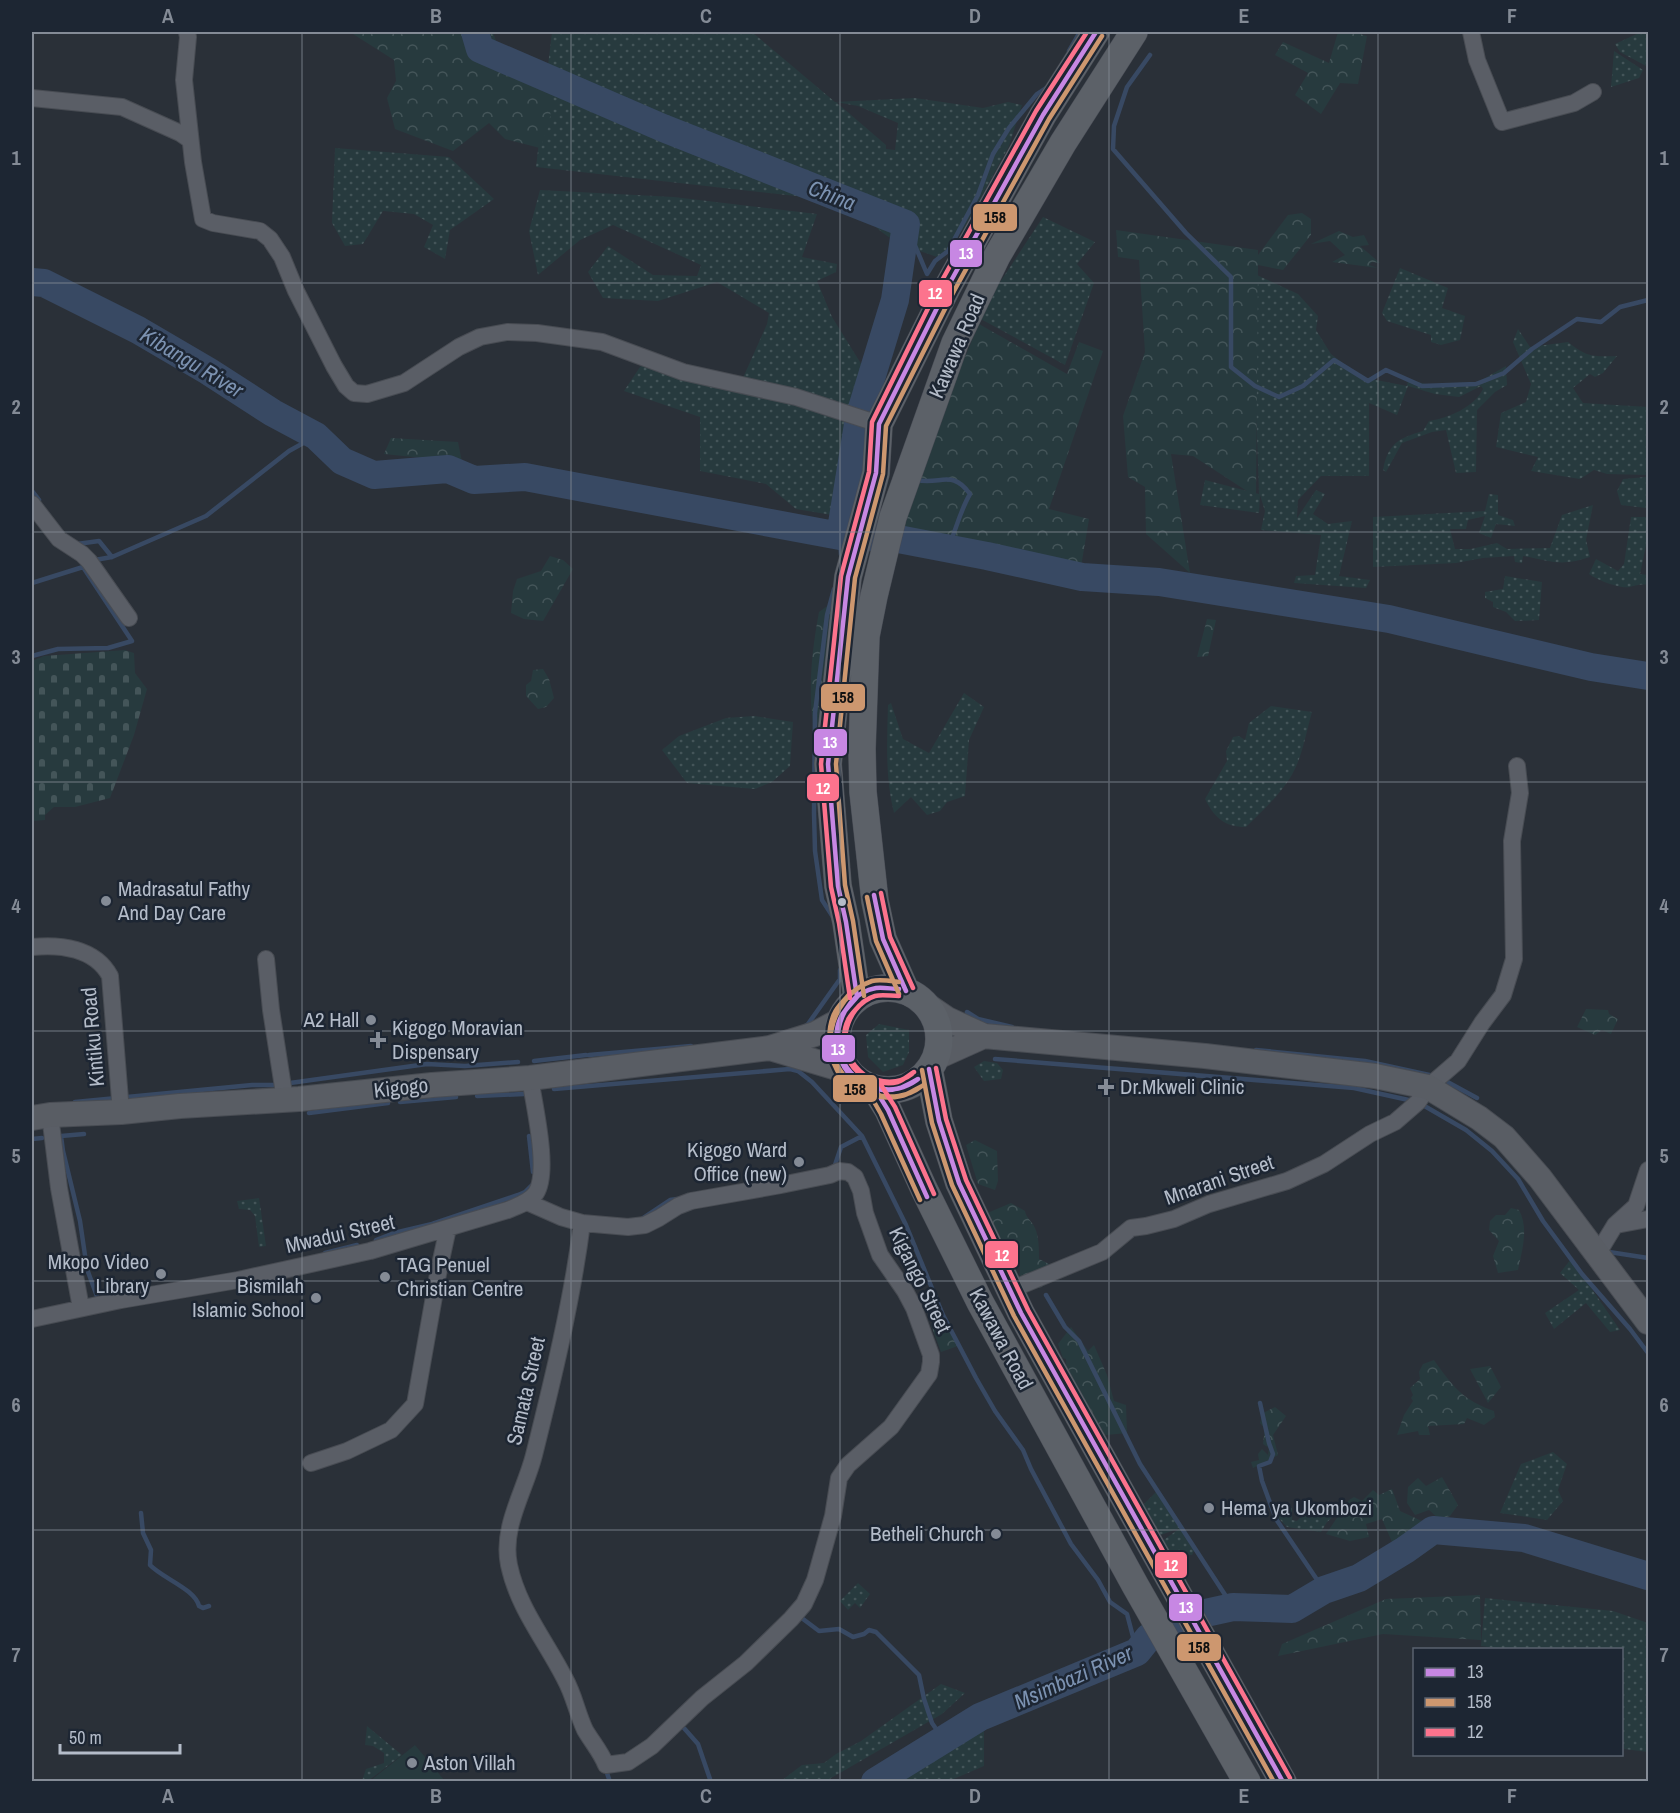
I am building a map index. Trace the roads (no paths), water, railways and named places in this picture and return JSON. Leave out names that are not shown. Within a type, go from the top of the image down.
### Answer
[{"type":"main road","name":"Kawawa Road","points":[[857,998],[846,922],[838,886],[828,764],[848,578],[876,473],[879,424],[947,288],[1043,115],[1096,32]]},
{"type":"main road","name":"Kawawa Road","points":[[916,998],[884,939],[875,902],[863,792],[862,749],[866,636],[882,562],[893,517],[955,343],[997,256],[1063,143],[1134,32]]},
{"type":"main road","points":[[894,988],[916,998],[934,1016],[939,1044],[932,1064],[914,1083],[895,1090],[875,1089],[860,1082],[847,1071],[838,1055],[836,1038],[839,1021],[845,1010],[857,998],[868,991],[894,988]]},
{"type":"main road","name":"Kawawa Road","points":[[932,1064],[939,1121],[959,1183],[1021,1313],[1172,1579],[1283,1782]]},
{"type":"main road","name":"Kawawa Road","points":[[875,1089],[888,1110],[924,1190],[980,1302],[1135,1585],[1194,1685],[1247,1782]]},
{"type":"street","points":[[187,32],[189,37],[184,80],[190,141],[203,219],[213,223],[260,231],[270,239],[282,256],[296,291],[334,366],[346,386],[354,393],[367,394],[404,383],[459,347],[480,337],[507,332],[537,333],[602,342],[683,372],[796,398],[879,424]]},
{"type":"street","points":[[1471,32],[1477,60],[1502,122],[1574,103],[1593,92]]},
{"type":"street","points":[[32,98],[122,107],[171,129],[190,141]]},
{"type":"street","points":[[32,504],[59,539],[89,561],[129,618]]},
{"type":"street","name":"Mnarani Street","points":[[1010,1290],[1102,1252],[1131,1228],[1174,1219],[1209,1204],[1287,1180],[1324,1164],[1370,1134],[1395,1122],[1418,1102],[1428,1087],[1458,1061],[1503,995],[1513,964],[1512,841],[1520,794],[1517,766]]},
{"type":"street","name":"Kintiku Road","points":[[32,947],[51,945],[70,947],[90,956],[106,968],[111,976],[121,1112]]},
{"type":"street","points":[[266,959],[271,1010],[285,1100]]},
{"type":"street","points":[[916,998],[947,1019],[984,1036],[1205,1056],[1375,1076],[1428,1087],[1479,1118],[1504,1137],[1540,1178],[1648,1322]]},
{"type":"street","points":[[770,1048],[815,1034],[839,1021]]},
{"type":"street","points":[[932,1064],[984,1036]]},
{"type":"street","points":[[770,1048],[847,1071]]},
{"type":"street","name":"Kigogo","points":[[41,1117],[285,1100],[530,1078],[770,1048]]},
{"type":"street","points":[[527,1202],[535,1195],[542,1175],[530,1078]]},
{"type":"street","points":[[41,1117],[59,1188],[81,1308]]},
{"type":"street","points":[[1598,1253],[1615,1225],[1636,1206],[1648,1170]]},
{"type":"street","name":"Kigango Street","points":[[527,1202],[561,1217],[582,1223],[628,1227],[645,1225],[691,1201],[790,1183],[839,1171],[848,1172],[855,1177],[861,1191],[865,1213],[880,1255],[909,1300],[931,1355],[929,1374],[891,1427],[848,1465],[839,1478],[833,1516],[814,1580],[804,1604],[746,1663],[702,1698],[658,1740],[628,1762],[618,1764]]},
{"type":"street","name":"Mwadui Street","points":[[32,1319],[248,1278],[370,1251],[508,1210],[527,1202]]},
{"type":"street","points":[[1615,1225],[1648,1219]]},
{"type":"street","name":"Samata Street","points":[[582,1223],[574,1280],[543,1419],[529,1474],[517,1501],[509,1540],[510,1567],[522,1603],[566,1680],[591,1740],[603,1755],[606,1765],[618,1764]]},
{"type":"street","points":[[311,1463],[347,1451],[391,1430],[416,1404],[448,1228]]},
{"type":"waterway","name":"China","points":[[475,32],[480,49],[663,128],[906,224],[895,300],[859,418],[840,536]]},
{"type":"waterway","points":[[1069,51],[1080,32]]},
{"type":"waterway","points":[[1150,55],[1127,87],[1114,126],[1113,149],[1186,233],[1231,277],[1231,367],[1255,386],[1279,397],[1303,386],[1334,360],[1368,381],[1386,370],[1422,386],[1476,384],[1504,373],[1532,349],[1577,319],[1601,322],[1620,307],[1648,300]]},
{"type":"waterway","points":[[906,224],[927,274],[935,261],[948,251],[978,195],[993,154],[1009,128],[1037,94],[1046,88]]},
{"type":"waterway","name":"Kibangu River","points":[[32,282],[44,283],[138,330],[273,413],[316,436],[342,461],[374,475],[448,469],[474,480],[525,477],[840,536],[893,538],[1082,577],[1159,582],[1389,619],[1591,667],[1648,676]]},
{"type":"waterway","points":[[32,583],[83,567],[89,561],[112,557],[206,516],[289,451],[316,436]]},
{"type":"waterway","points":[[917,480],[952,480],[964,486],[970,494],[948,548]]},
{"type":"waterway","points":[[32,491],[39,500]]},
{"type":"waterway","points":[[840,536],[841,555]]},
{"type":"waterway","points":[[77,544],[99,541],[112,557]]},
{"type":"waterway","points":[[32,656],[58,649],[108,648],[132,641],[83,567]]},
{"type":"waterway","points":[[833,917],[822,900],[815,851],[814,813],[815,713],[827,615],[834,589]]},
{"type":"waterway","points":[[804,1027],[840,979],[840,970]]},
{"type":"waterway","points":[[967,1012],[978,1019],[1012,1027]]},
{"type":"waterway","points":[[589,1055],[691,1046]]},
{"type":"waterway","points":[[1256,1050],[1365,1061],[1434,1076]]},
{"type":"waterway","points":[[534,1061],[586,1055]]},
{"type":"waterway","points":[[995,1059],[1354,1088],[1413,1101]]},
{"type":"waterway","points":[[290,1083],[427,1064],[465,1066],[518,1062]]},
{"type":"waterway","points":[[554,1089],[790,1069],[798,1071],[812,1082],[862,1136],[906,1225],[943,1315],[976,1378],[995,1411],[1023,1450],[1071,1544],[1098,1580],[1110,1602],[1127,1614],[1137,1652]]},
{"type":"waterway","points":[[1442,1079],[1477,1098]]},
{"type":"waterway","points":[[75,1102],[273,1085]]},
{"type":"waterway","points":[[477,1096],[524,1094]]},
{"type":"waterway","points":[[400,1102],[456,1097]]},
{"type":"waterway","points":[[309,1113],[388,1103]]},
{"type":"waterway","points":[[1421,1104],[1466,1130],[1492,1151],[1518,1179],[1543,1221],[1582,1274],[1648,1353]]},
{"type":"waterway","points":[[84,1134],[61,1136],[80,1221],[87,1269],[98,1299]]},
{"type":"waterway","points":[[529,1136],[533,1172]]},
{"type":"waterway","points":[[832,1168],[841,1147],[862,1136]]},
{"type":"waterway","points":[[32,1139],[42,1138]]},
{"type":"waterway","points":[[376,1240],[518,1195],[531,1186]]},
{"type":"waterway","points":[[643,1218],[670,1200],[677,1199]]},
{"type":"waterway","points":[[325,1253],[357,1245]]},
{"type":"waterway","points":[[1609,1252],[1648,1258]]},
{"type":"waterway","points":[[1046,1295],[1065,1327],[1079,1341],[1140,1464],[1233,1607]]},
{"type":"waterway","points":[[1260,1403],[1273,1454],[1270,1462],[1259,1466],[1262,1481],[1276,1519],[1324,1590]]},
{"type":"waterway","points":[[141,1513],[143,1533],[151,1550],[150,1565],[191,1594],[199,1606],[203,1608],[209,1606]]},
{"type":"waterway","name":"Msimbazi River","points":[[875,1782],[980,1717],[1137,1652],[1149,1637],[1201,1614],[1233,1607],[1292,1609],[1324,1590],[1359,1578],[1433,1530],[1524,1538],[1648,1576]]},
{"type":"waterway","points":[[803,1619],[819,1631],[839,1629],[853,1637],[869,1630],[876,1632],[919,1675],[932,1723],[943,1739]]},
{"type":"waterway","points":[[683,1723],[683,1727],[698,1744],[711,1782]]},
{"type":"waterway","points":[[606,1770],[610,1782]]},
{"type":"place","name":"Madrasatul Fathy And Day Care","points":[[106,901]]},
{"type":"place","name":"A2 Hall","points":[[371,1020]]},
{"type":"place","name":"Kigogo Moravian Dispensary","points":[[378,1040]]},
{"type":"place","name":"Dr.Mkweli Clinic","points":[[1106,1087]]},
{"type":"place","name":"Kigogo Ward Office (new)","points":[[799,1162]]},
{"type":"place","name":"Mkopo Video Library","points":[[161,1274]]},
{"type":"place","name":"TAG Penuel Christian Centre","points":[[385,1277]]},
{"type":"place","name":"Bismilah Islamic School","points":[[316,1298]]},
{"type":"place","name":"Hema ya Ukombozi","points":[[1209,1508]]},
{"type":"place","name":"Betheli Church","points":[[996,1534]]},
{"type":"place","name":"Aston Villah","points":[[412,1763]]}]
